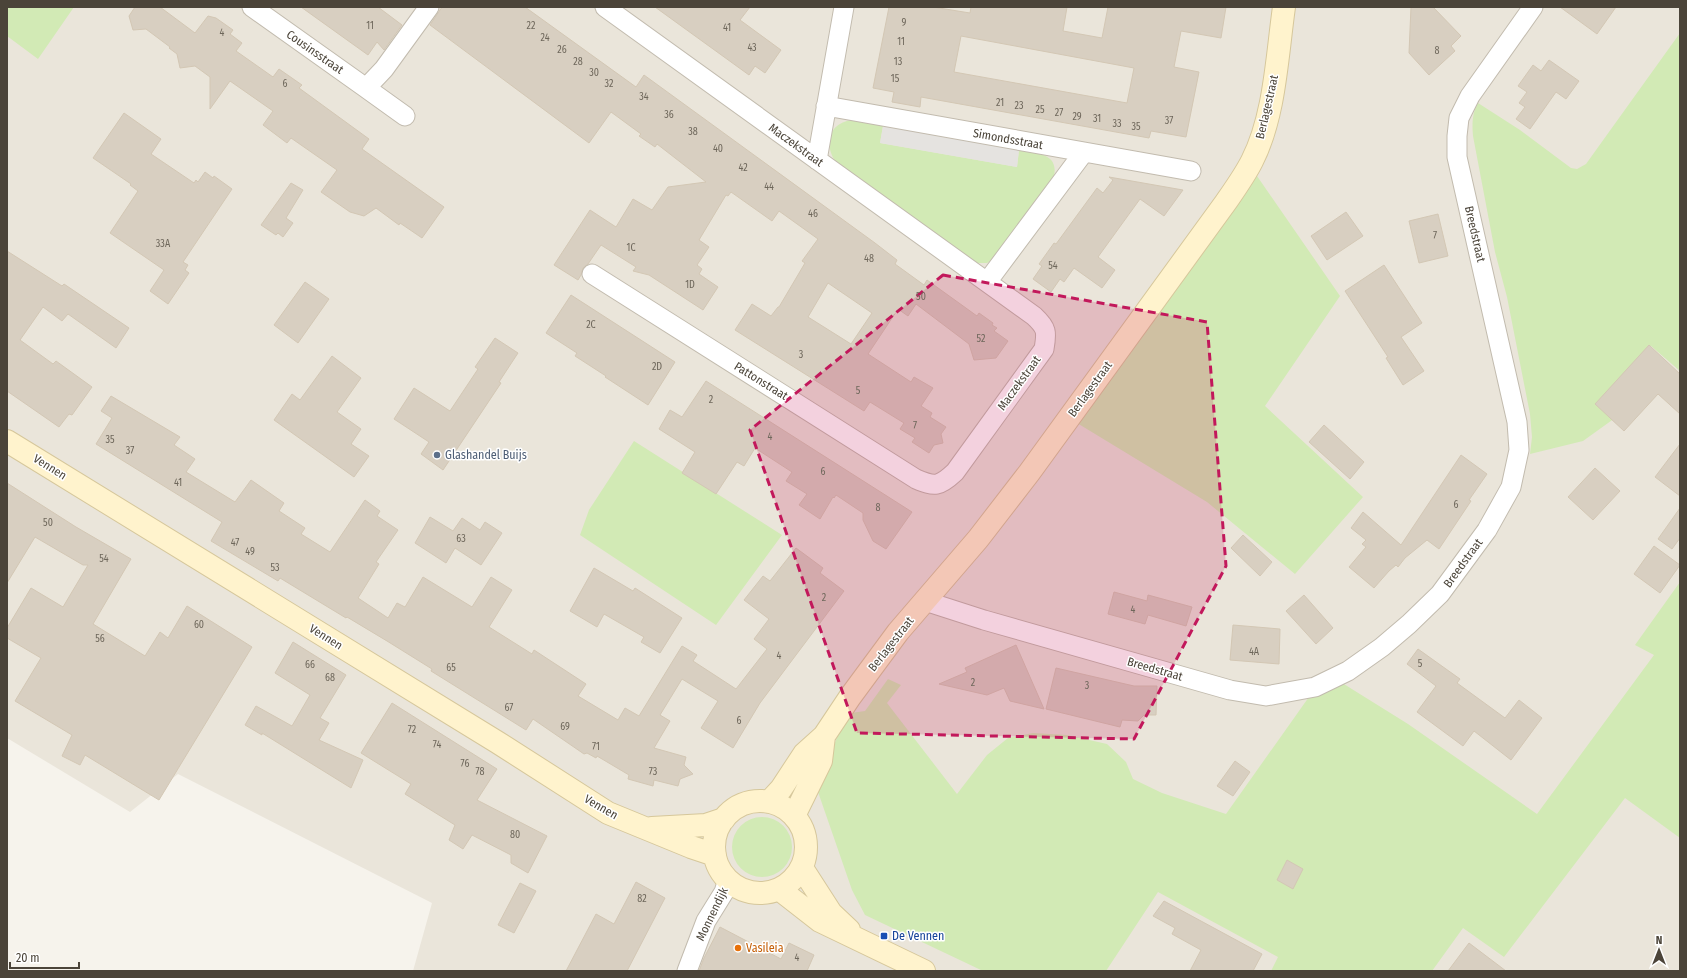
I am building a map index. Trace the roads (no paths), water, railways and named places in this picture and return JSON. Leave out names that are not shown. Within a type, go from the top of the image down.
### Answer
[{"type":"street","points":[[366,88],[384,69],[429,7]]},
{"type":"street","name":"Maczekstraat","points":[[605,7],[1034,316],[1043,324],[1046,335],[1044,349],[955,472],[943,483],[931,485]]},
{"type":"street","points":[[817,160],[844,7]]},
{"type":"street","name":"Berlagestraat","points":[[769,802],[781,789],[804,754],[824,736],[850,697],[898,632],[978,539],[1029,473],[1226,202],[1252,160],[1265,128],[1273,87],[1284,7]]},
{"type":"street","name":"Breedstraat","points":[[925,601],[984,620],[1230,690],[1266,696],[1315,687],[1348,671],[1382,647],[1440,594],[1487,530],[1511,487],[1519,450],[1518,422],[1457,157],[1459,118],[1470,96],[1534,7]]},
{"type":"street","name":"Cousinsstraat","points":[[260,10],[405,116]]},
{"type":"street","name":"Simondsstraat","points":[[826,106],[1190,171]]},
{"type":"street","points":[[987,282],[1084,152]]},
{"type":"street","name":"Pattonstraat","points":[[592,274],[916,479],[931,485]]},
{"type":"street","name":"Vennen","points":[[7,441],[483,733],[608,813],[691,847],[715,855]]},
{"type":"street","name":"Berlagestraat","points":[[794,816],[821,761],[824,736]]},
{"type":"street","points":[[756,802],[769,802],[783,808],[794,816],[802,828],[806,841],[806,855],[802,868],[792,880],[779,889],[762,893],[745,891],[728,880],[720,870],[715,855],[714,842],[724,819],[744,804],[756,802]]},
{"type":"street","name":"Vennen","points":[[646,829],[706,825],[724,819]]},
{"type":"street","points":[[802,868],[831,912],[858,940]]},
{"type":"street","name":"Monnendijk","points":[[687,971],[706,921],[724,892],[728,880]]},
{"type":"street","points":[[779,889],[820,921],[924,971]]},
{"type":"place","name":"Glashandel Buijs","points":[[437,455]]},
{"type":"place","name":"De Vennen","points":[[884,936]]},
{"type":"place","name":"Vasileia","points":[[738,948]]}]
